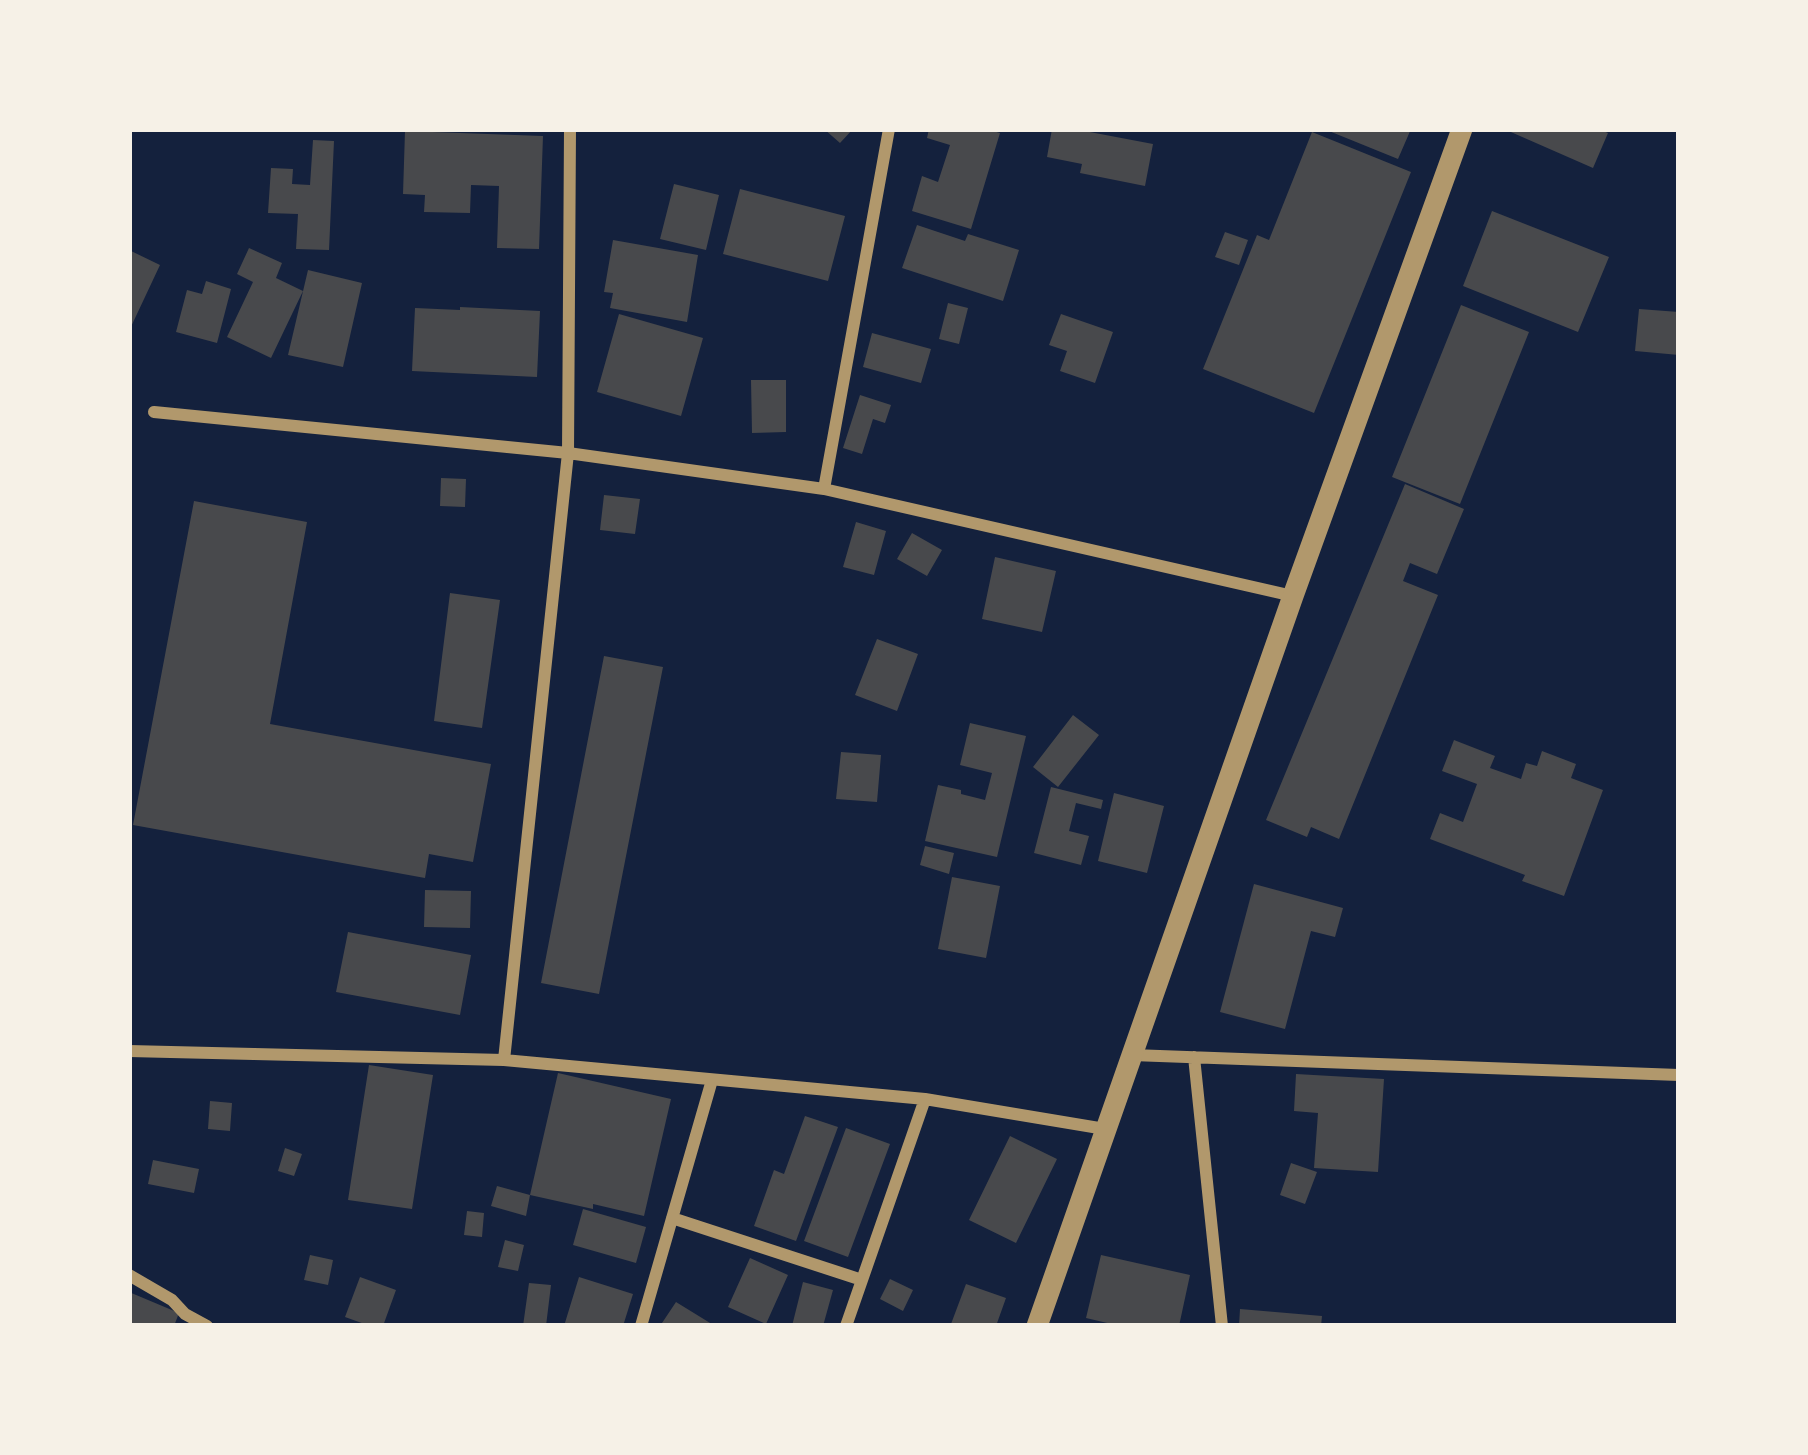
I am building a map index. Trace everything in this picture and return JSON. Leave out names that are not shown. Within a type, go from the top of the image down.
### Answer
[{"type":"street","points":[[504,1060],[568,453],[570,129]]},
{"type":"street","points":[[824,489],[889,129]]},
{"type":"street","points":[[1037,1326],[1462,129]]},
{"type":"street","points":[[154,412],[568,453],[824,489],[1293,596]]},
{"type":"street","points":[[129,1051],[504,1060],[926,1099],[1105,1129]]},
{"type":"street","points":[[1132,1055],[1679,1075]]},
{"type":"street","points":[[1194,1057],[1222,1326]]},
{"type":"street","points":[[641,1326],[712,1080]]},
{"type":"street","points":[[846,1326],[926,1099]]},
{"type":"street","points":[[672,1219],[862,1280]]},
{"type":"street","points":[[129,1275],[172,1300],[186,1320],[207,1326]]},
{"type":"building","points":[[824,129],[853,129],[840,143]]},
{"type":"building","points":[[929,129],[1000,133],[971,229],[912,211],[922,176],[938,182],[950,145],[927,138]]},
{"type":"building","points":[[1052,129],[1153,144],[1145,186],[1080,173],[1082,164],[1047,157]]},
{"type":"building","points":[[1324,129],[1411,129],[1398,159]]},
{"type":"building","points":[[1504,129],[1598,129],[1608,133],[1593,168]]},
{"type":"building","points":[[405,131],[543,136],[539,249],[497,248],[499,186],[471,185],[470,213],[424,212],[425,195],[403,194]]},
{"type":"building","points":[[1312,132],[1411,172],[1314,413],[1203,369],[1257,235],[1269,240]]},
{"type":"building","points":[[313,140],[334,141],[329,250],[296,249],[298,214],[268,213],[271,168],[293,169],[292,184],[310,185]]},
{"type":"building","points":[[674,184],[719,195],[706,250],[660,239]]},
{"type":"building","points":[[740,189],[845,216],[828,281],[723,254]]},
{"type":"building","points":[[1492,211],[1609,257],[1578,332],[1463,286]]},
{"type":"building","points":[[917,225],[965,241],[968,234],[1019,250],[1003,301],[902,268]]},
{"type":"building","points":[[1225,232],[1248,240],[1239,265],[1215,257]]},
{"type":"building","points":[[613,240],[698,255],[687,322],[610,308],[613,293],[604,292]]},
{"type":"building","points":[[249,248],[282,263],[276,278],[303,291],[271,358],[227,337],[253,282],[237,274]]},
{"type":"building","points":[[129,250],[160,265],[129,331]]},
{"type":"building","points":[[308,270],[362,283],[343,367],[288,355]]},
{"type":"building","points":[[206,281],[231,289],[217,343],[176,332],[187,290],[202,294]]},
{"type":"building","points":[[948,303],[968,308],[959,344],[939,339]]},
{"type":"building","points":[[1461,305],[1529,332],[1460,504],[1392,477]]},
{"type":"building","points":[[415,308],[540,311],[537,377],[412,371]]},
{"type":"building","points":[[1639,309],[1679,312],[1679,355],[1635,351]]},
{"type":"building","points":[[619,314],[703,338],[681,416],[597,392]]},
{"type":"building","points":[[1061,314],[1113,332],[1095,383],[1060,371],[1067,351],[1049,345]]},
{"type":"building","points":[[872,333],[931,349],[921,383],[863,367]]},
{"type":"building","points":[[751,380],[786,380],[786,432],[752,433]]},
{"type":"building","points":[[860,395],[891,405],[885,423],[873,419],[862,454],[843,448]]},
{"type":"building","points":[[441,478],[466,479],[465,507],[440,506]]},
{"type":"building","points":[[1405,484],[1464,509],[1437,574],[1410,563],[1403,581],[1438,595],[1339,839],[1311,827],[1307,837],[1266,820]]},
{"type":"building","points":[[604,495],[640,499],[635,534],[600,530]]},
{"type":"building","points":[[194,501],[307,522],[270,724],[491,764],[473,862],[429,854],[425,878],[133,825]]},
{"type":"building","points":[[856,522],[886,531],[874,575],[843,567]]},
{"type":"building","points":[[912,533],[942,550],[927,576],[897,559]]},
{"type":"building","points":[[995,557],[1056,571],[1042,632],[982,619]]},
{"type":"building","points":[[450,593],[500,600],[482,728],[434,721]]},
{"type":"building","points":[[877,639],[918,654],[897,711],[855,695]]},
{"type":"building","points":[[604,656],[663,667],[599,994],[541,983]]},
{"type":"building","points":[[1073,715],[1099,735],[1058,787],[1033,767]]},
{"type":"building","points":[[970,723],[1026,736],[997,857],[925,841],[938,785],[985,800],[992,773],[960,765]]},
{"type":"building","points":[[1454,740],[1495,756],[1490,768],[1521,779],[1526,763],[1537,766],[1542,751],[1576,764],[1571,778],[1603,790],[1564,896],[1522,881],[1525,875],[1430,839],[1440,813],[1463,822],[1477,784],[1442,771]]},
{"type":"building","points":[[841,752],[881,755],[877,802],[836,799]]},
{"type":"building","points":[[1051,787],[1103,800],[1101,809],[1076,803],[1069,831],[1089,836],[1081,865],[1034,853]]},
{"type":"building","points":[[1114,793],[1164,806],[1147,873],[1098,861]]},
{"type":"building","points":[[925,846],[954,853],[949,874],[920,865]]},
{"type":"building","points":[[952,877],[1000,886],[986,958],[938,949]]},
{"type":"building","points":[[1254,884],[1343,908],[1335,937],[1311,931],[1285,1029],[1220,1012]]},
{"type":"building","points":[[425,890],[471,891],[470,928],[424,927]]},
{"type":"building","points":[[348,932],[471,955],[460,1015],[336,992]]},
{"type":"building","points":[[369,1065],[433,1075],[412,1209],[348,1200]]},
{"type":"building","points":[[558,1073],[671,1099],[644,1216],[530,1195]]},
{"type":"building","points":[[1296,1074],[1384,1079],[1378,1172],[1314,1168],[1318,1113],[1294,1111]]},
{"type":"building","points":[[210,1101],[232,1103],[230,1131],[208,1129]]},
{"type":"building","points":[[805,1116],[838,1127],[796,1241],[754,1226],[774,1170],[784,1174]]},
{"type":"building","points":[[846,1128],[890,1144],[848,1257],[804,1241]]},
{"type":"building","points":[[1010,1136],[1057,1159],[1016,1243],[969,1220]]},
{"type":"building","points":[[285,1148],[302,1154],[294,1176],[278,1171]]},
{"type":"building","points":[[153,1160],[199,1169],[194,1193],[148,1184]]},
{"type":"building","points":[[1291,1163],[1317,1172],[1305,1204],[1280,1195]]},
{"type":"building","points":[[497,1186],[530,1195],[526,1216],[491,1206]]},
{"type":"building","points":[[583,1209],[646,1227],[636,1263],[573,1245]]},
{"type":"building","points":[[467,1211],[484,1213],[482,1237],[464,1235]]},
{"type":"building","points":[[505,1240],[524,1245],[518,1271],[498,1267]]},
{"type":"building","points":[[310,1255],[333,1260],[328,1285],[304,1280]]},
{"type":"building","points":[[1101,1255],[1190,1275],[1179,1326],[1120,1326],[1086,1318]]},
{"type":"building","points":[[750,1258],[788,1275],[766,1324],[728,1307]]},
{"type":"building","points":[[360,1277],[396,1290],[383,1326],[345,1317]]},
{"type":"building","points":[[579,1277],[633,1294],[623,1326],[564,1326]]},
{"type":"building","points":[[890,1279],[913,1290],[903,1311],[880,1299]]},
{"type":"building","points":[[803,1282],[833,1290],[823,1326],[792,1326]]},
{"type":"building","points":[[529,1283],[551,1285],[546,1326],[523,1326]]},
{"type":"building","points":[[966,1284],[1006,1298],[996,1326],[951,1324]]},
{"type":"building","points":[[129,1292],[179,1313],[174,1326],[129,1326]]},
{"type":"building","points":[[676,1302],[715,1326],[660,1326]]},
{"type":"building","points":[[1240,1309],[1322,1316],[1321,1326],[1239,1326]]}]
